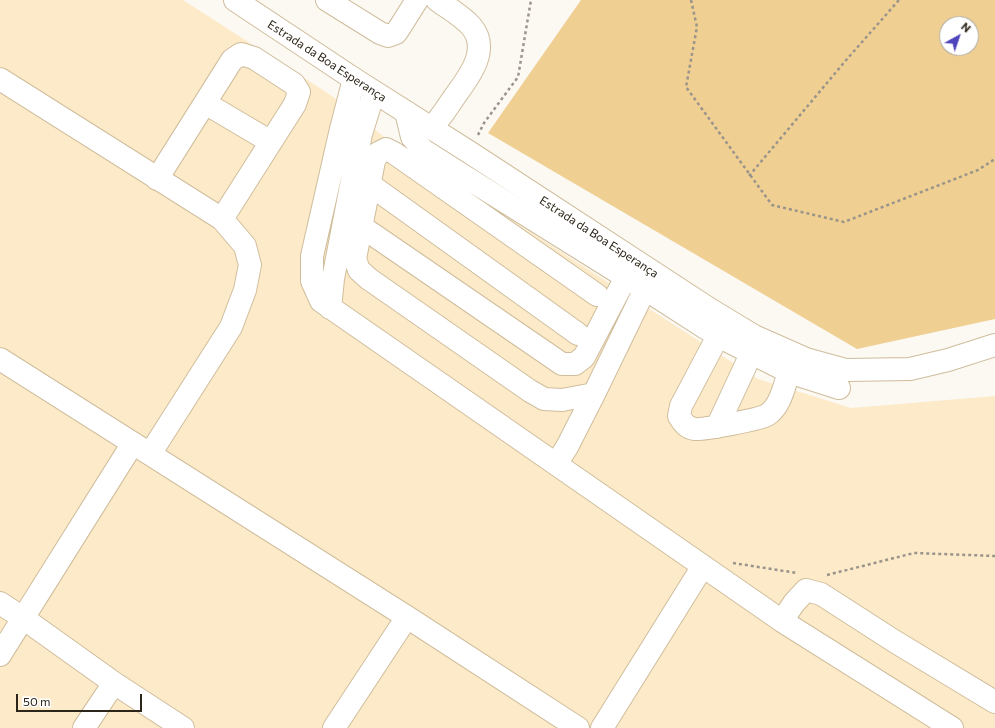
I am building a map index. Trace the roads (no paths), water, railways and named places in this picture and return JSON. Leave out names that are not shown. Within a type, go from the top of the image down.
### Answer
[{"type":"main road","name":"Estrada da Boa Esperança","points":[[235,0],[354,80],[469,152],[717,314],[754,336],[806,359],[846,370],[910,369],[948,360],[995,345]]},
{"type":"main road","points":[[327,0],[380,33],[388,36],[396,33],[417,0]]},
{"type":"main road","points":[[437,0],[472,27],[479,41],[478,55],[472,72],[440,134],[442,162]]},
{"type":"main road","points":[[157,179],[232,60],[241,54],[254,58],[294,84],[299,92],[295,104],[222,219]]},
{"type":"main road","points":[[0,79],[222,219],[244,246],[250,265],[245,290],[232,327],[142,449],[23,618],[0,655]]},
{"type":"main road","points":[[354,80],[341,129],[312,256],[312,282],[321,301],[782,621],[952,728]]},
{"type":"main road","points":[[330,308],[332,279],[361,134],[374,92]]},
{"type":"main road","points":[[205,103],[271,142]]},
{"type":"main road","points":[[406,112],[412,137],[423,150],[718,336],[789,372],[838,388]]},
{"type":"main road","points":[[594,394],[562,400],[544,398],[530,391],[359,270],[355,259],[369,184],[374,161],[378,153],[386,149],[394,153],[597,295]]},
{"type":"main road","points":[[464,176],[469,152]]},
{"type":"main road","points":[[369,184],[578,334]]},
{"type":"main road","points":[[362,227],[562,364],[575,364],[584,357],[626,277]]},
{"type":"main road","points":[[556,464],[567,447],[594,394],[645,289]]},
{"type":"main road","points":[[718,336],[681,406],[679,416],[684,424],[695,429],[717,427],[767,416],[777,406],[789,372]]},
{"type":"main road","points":[[717,427],[752,354]]},
{"type":"main road","points":[[0,359],[407,617],[578,728]]},
{"type":"main road","points":[[602,728],[703,566]]},
{"type":"main road","points":[[782,621],[794,603],[806,590],[821,594],[894,641],[995,702]]},
{"type":"main road","points":[[0,603],[114,684],[183,728]]},
{"type":"main road","points":[[334,728],[407,617]]},
{"type":"main road","points":[[84,728],[114,684]]}]
